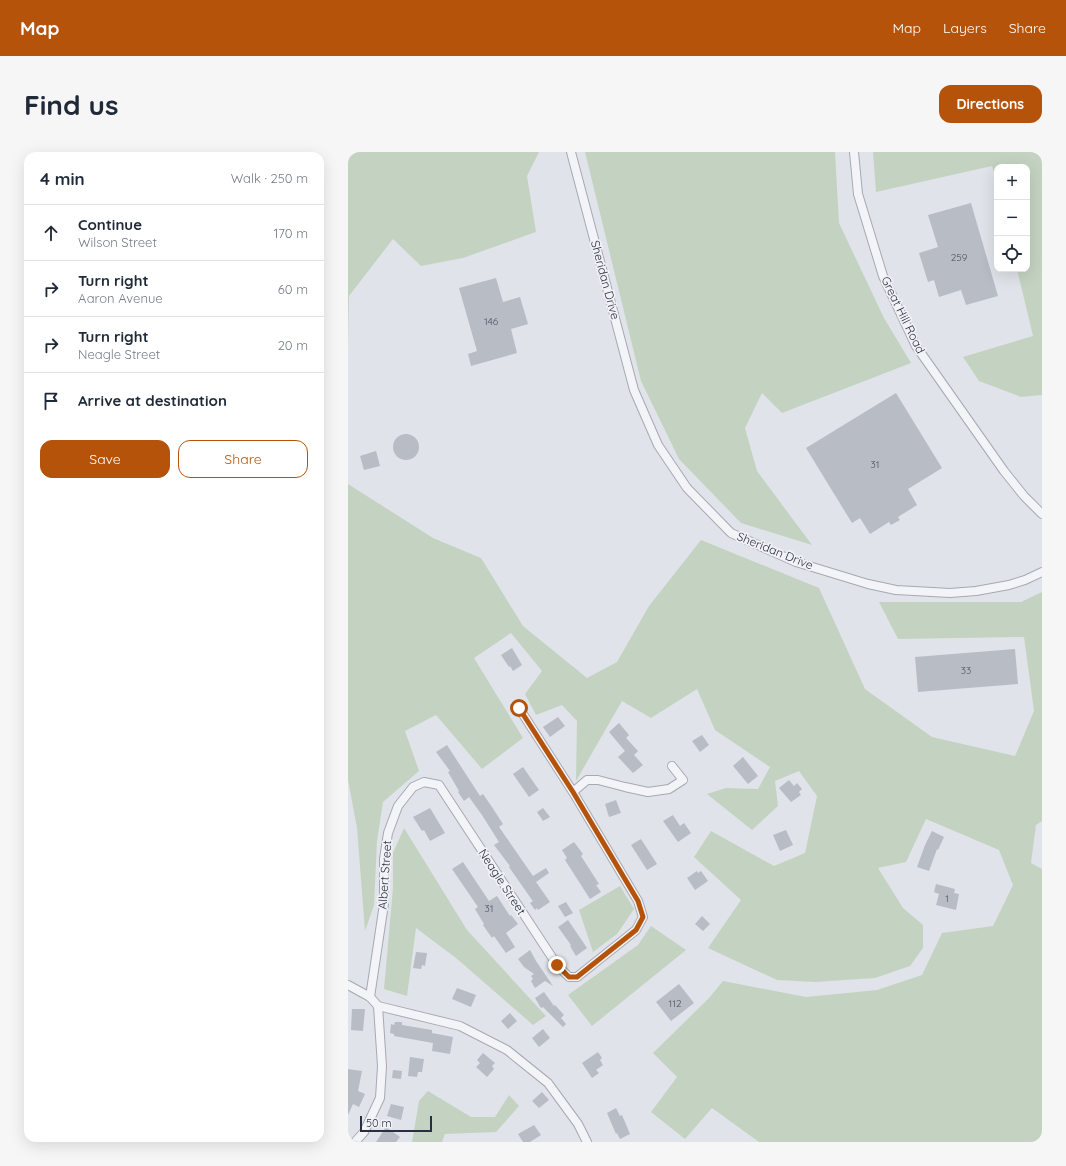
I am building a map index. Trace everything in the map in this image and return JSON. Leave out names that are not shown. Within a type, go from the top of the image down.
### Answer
[{"type":"street","name":"Sheridan Drive","points":[[571,152],[634,390],[658,445],[687,488],[732,533],[796,562],[868,584],[896,590],[950,593],[976,591],[1010,585],[1042,572]]},
{"type":"street","name":"Great Hill Road","points":[[854,152],[858,194],[883,276],[916,346],[1004,471],[1024,496],[1042,514]]},
{"type":"street","points":[[519,708],[573,792],[586,780],[598,780],[648,792],[669,789],[683,780],[672,766]]},
{"type":"street","name":"Albert Street","points":[[370,997],[384,904],[384,859],[388,833],[398,806],[413,788],[424,782],[439,785]]},
{"type":"street","name":"Neagle Street","points":[[439,785],[557,965],[569,977],[577,977],[636,930],[643,917],[638,901],[573,792]]},
{"type":"street","points":[[348,985],[370,997],[378,1006],[460,1026],[507,1050],[548,1083],[578,1124],[587,1142]]},
{"type":"street","points":[[354,1142],[364,1132],[380,1098],[382,1066],[378,1006]]},
{"type":"green space","points":[[348,152],[539,152],[527,176],[536,232],[463,258],[421,266],[393,239],[349,296],[348,344]]},
{"type":"green space","points":[[585,152],[835,152],[839,223],[884,318],[911,363],[782,413],[762,393],[745,428],[757,471],[812,545],[741,523],[679,459],[641,381]]},
{"type":"green space","points":[[873,152],[1042,152],[1042,395],[1021,397],[979,381],[963,357],[1033,336],[1018,272],[1030,272],[1030,164],[994,164],[994,173],[992,166],[876,192]]},
{"type":"green space","points":[[348,484],[433,538],[481,558],[523,626],[587,678],[617,662],[649,606],[701,540],[819,588],[865,689],[932,737],[1015,756],[1034,711],[1024,637],[898,639],[879,602],[1021,602],[1042,592],[1042,821],[1036,825],[1031,863],[1042,869],[1042,1142],[759,1142],[712,1108],[685,1139],[651,1112],[677,1077],[653,1053],[709,998],[723,981],[806,997],[877,990],[922,975],[942,933],[993,926],[1013,885],[999,850],[926,819],[906,862],[878,868],[903,908],[923,925],[923,948],[910,966],[875,978],[815,982],[777,980],[708,948],[741,900],[694,857],[711,831],[774,866],[805,853],[817,796],[799,771],[775,781],[778,806],[752,830],[707,794],[726,788],[758,789],[770,767],[715,730],[697,689],[651,718],[622,701],[576,781],[577,721],[562,705],[536,715],[525,694],[542,671],[511,633],[474,658],[523,738],[482,769],[436,715],[405,731],[419,771],[383,802],[377,841],[374,905],[365,931],[357,828],[348,780]]},
{"type":"green space","points":[[404,828],[467,930],[546,1016],[533,1025],[456,958],[416,928],[407,996],[384,989],[393,888],[393,853]]},
{"type":"green space","points":[[620,886],[634,909],[617,934],[593,952],[579,910]]},
{"type":"green space","points":[[651,926],[686,950],[592,1026],[568,995],[638,945]]},
{"type":"green space","points":[[428,1091],[471,1117],[495,1117],[509,1095],[519,1106],[496,1132],[445,1134],[442,1142],[412,1142],[419,1101]]},
{"type":"building","points":[[971,203],[998,296],[966,305],[961,290],[939,297],[934,280],[928,282],[919,253],[938,247],[928,215]]},
{"type":"building","points":[[496,278],[503,302],[520,297],[528,324],[511,329],[517,353],[471,366],[468,354],[477,351],[459,288]]},
{"type":"building","points":[[896,393],[942,468],[908,489],[917,505],[898,517],[900,520],[891,525],[889,522],[870,534],[860,518],[852,523],[806,448]]},
{"type":"building","points":[[406,434],[415,438],[419,447],[415,456],[406,460],[397,456],[393,447],[397,438]]},
{"type":"building","points":[[376,451],[380,466],[364,470],[360,456]]},
{"type":"building","points":[[512,648],[522,665],[513,671],[501,655]]},
{"type":"building","points":[[1015,649],[1018,684],[918,692],[915,657]]},
{"type":"building","points":[[558,717],[565,726],[550,737],[543,727]]},
{"type":"building","points":[[619,723],[629,735],[626,738],[638,751],[634,755],[643,765],[633,773],[618,757],[625,751],[609,732]]},
{"type":"building","points":[[702,735],[709,745],[700,752],[692,741]]},
{"type":"building","points":[[447,745],[480,796],[483,794],[492,807],[503,824],[499,827],[533,876],[546,868],[549,873],[536,882],[550,902],[538,910],[537,908],[535,910],[530,903],[533,901],[494,845],[499,842],[482,815],[469,797],[464,801],[458,792],[459,791],[448,772],[450,771],[436,752]]},
{"type":"building","points":[[743,757],[758,776],[748,784],[733,766]]},
{"type":"building","points":[[523,767],[539,790],[529,797],[513,774]]},
{"type":"building","points":[[789,780],[794,786],[797,783],[802,789],[799,792],[801,795],[791,802],[779,788]]},
{"type":"building","points":[[616,800],[621,813],[609,817],[605,804]]},
{"type":"building","points":[[430,808],[445,833],[430,841],[424,830],[422,831],[413,817]]},
{"type":"building","points":[[543,808],[550,817],[543,821],[537,812]]},
{"type":"building","points":[[673,815],[680,826],[684,823],[691,833],[678,842],[663,821]]},
{"type":"building","points":[[786,830],[793,845],[780,851],[773,835]]},
{"type":"building","points":[[932,831],[944,837],[938,850],[937,849],[929,871],[917,867]]},
{"type":"building","points":[[641,839],[657,864],[647,870],[631,845]]},
{"type":"building","points":[[574,842],[583,854],[581,856],[599,884],[596,885],[601,892],[590,899],[565,860],[567,858],[562,850]]},
{"type":"building","points":[[463,862],[489,901],[497,896],[510,916],[511,915],[518,924],[506,933],[515,947],[506,953],[494,936],[492,938],[483,925],[484,924],[475,909],[478,907],[452,869]]},
{"type":"building","points":[[697,871],[698,873],[701,871],[708,881],[695,890],[687,878]]},
{"type":"building","points":[[936,884],[955,889],[954,893],[959,894],[956,910],[936,905],[939,894],[934,892]]},
{"type":"building","points":[[566,902],[573,913],[565,917],[558,906]]},
{"type":"building","points":[[702,916],[710,924],[703,931],[695,924]]},
{"type":"building","points":[[568,920],[587,948],[576,956],[570,946],[571,945],[558,927]]},
{"type":"building","points":[[530,950],[553,986],[545,981],[535,988],[531,981],[533,979],[531,976],[534,974],[524,967],[518,959]]},
{"type":"building","points":[[416,952],[427,953],[425,966],[422,965],[421,969],[413,968]]},
{"type":"building","points":[[679,984],[694,1003],[671,1021],[656,1002]]},
{"type":"building","points":[[457,988],[476,995],[471,1007],[452,999]]},
{"type":"building","points":[[544,992],[554,1006],[555,1005],[564,1015],[561,1018],[566,1024],[563,1027],[543,1007],[541,1008],[535,998]]},
{"type":"building","points":[[352,1009],[365,1009],[363,1031],[351,1030]]},
{"type":"building","points":[[510,1013],[517,1021],[508,1029],[501,1021]]},
{"type":"building","points":[[395,1022],[402,1022],[402,1025],[432,1030],[432,1033],[453,1037],[450,1054],[432,1051],[433,1043],[394,1036],[394,1034],[390,1033],[391,1024],[394,1025]]},
{"type":"building","points":[[543,1029],[550,1038],[539,1047],[532,1038]]},
{"type":"building","points":[[598,1052],[602,1058],[600,1060],[603,1065],[596,1070],[599,1073],[592,1078],[582,1063]]},
{"type":"building","points":[[483,1053],[495,1063],[492,1066],[494,1069],[487,1077],[476,1067],[480,1063],[477,1060]]},
{"type":"building","points":[[410,1057],[424,1059],[422,1072],[418,1072],[417,1077],[408,1076]]},
{"type":"building","points":[[348,1069],[362,1071],[358,1091],[365,1094],[359,1107],[353,1104],[348,1115]]},
{"type":"building","points":[[393,1070],[402,1071],[401,1079],[392,1078]]},
{"type":"building","points":[[542,1092],[549,1100],[539,1108],[532,1101]]},
{"type":"building","points":[[391,1104],[404,1107],[401,1120],[387,1116]]},
{"type":"building","points":[[616,1108],[620,1116],[622,1115],[630,1134],[620,1139],[617,1133],[616,1134],[607,1113]]},
{"type":"building","points":[[534,1125],[541,1135],[530,1142],[523,1142],[518,1134]]},
{"type":"building","points":[[386,1127],[400,1137],[396,1142],[376,1142]]},
{"type":"route","points":[[519,708],[573,792],[638,901],[643,917],[636,930],[577,977],[569,977],[557,965]]}]
